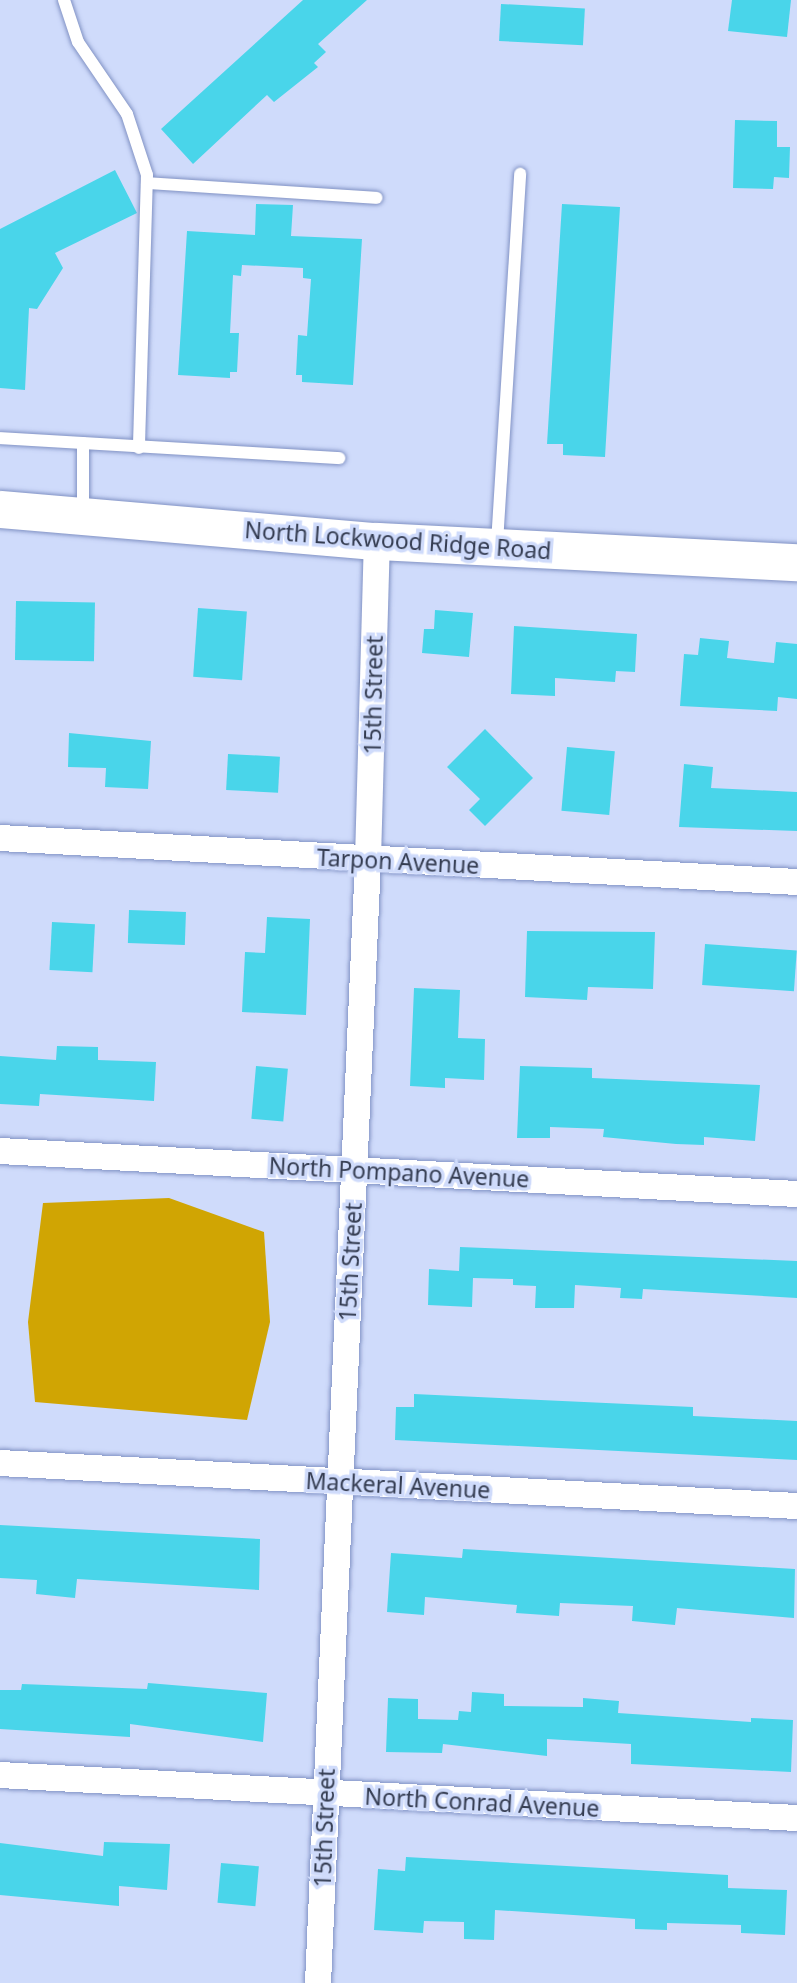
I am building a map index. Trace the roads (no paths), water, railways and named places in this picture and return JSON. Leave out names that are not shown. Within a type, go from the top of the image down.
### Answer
[{"type":"street","name":"North Lockwood Ridge Road","points":[[0,509],[377,541],[797,562]]},
{"type":"street","name":"15th Street","points":[[318,1983],[338,1482],[368,859],[377,541]]},
{"type":"street","name":"Tarpon Avenue","points":[[0,838],[797,882]]},
{"type":"street","name":"North Pompano Avenue","points":[[0,1151],[797,1194]]},
{"type":"street","name":"Mackeral Avenue","points":[[0,1464],[797,1506]]},
{"type":"street","name":"North Conrad Avenue","points":[[0,1776],[797,1818]]},
{"type":"lane","points":[[64,0],[78,42],[131,124],[147,183],[139,447]]},
{"type":"lane","points":[[497,547],[520,174]]},
{"type":"lane","points":[[147,183],[377,198]]},
{"type":"lane","points":[[0,438],[339,458]]},
{"type":"lane","points":[[83,443],[83,517]]}]
